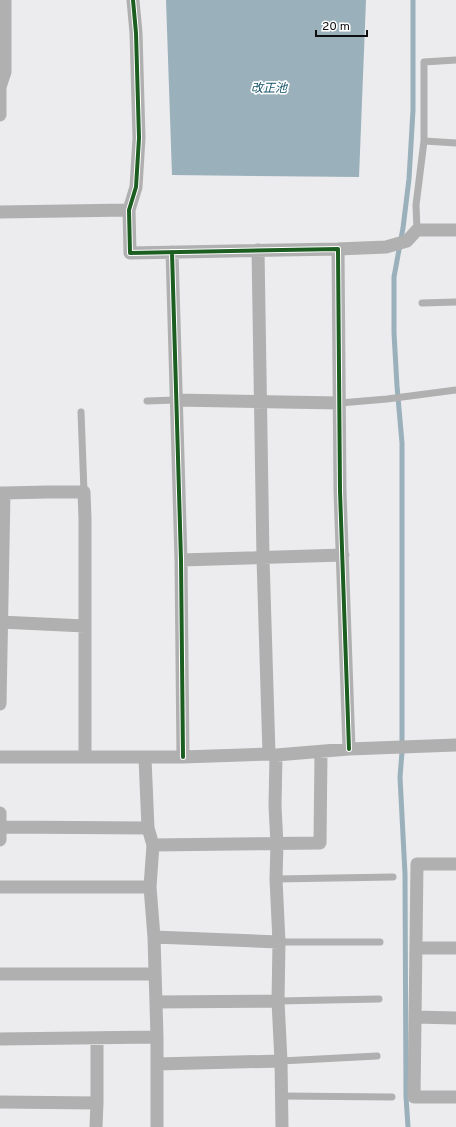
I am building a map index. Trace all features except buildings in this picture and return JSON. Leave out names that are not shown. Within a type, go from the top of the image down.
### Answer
[{"type":"street","points":[[0,115],[0,87],[5,72],[5,0]]},
{"type":"street","points":[[133,0],[136,33],[138,138],[136,187],[130,210],[130,253],[386,247],[407,241],[417,230],[456,230]]},
{"type":"street","points":[[0,212],[130,210]]},
{"type":"street","points":[[338,249],[340,491],[350,749]]},
{"type":"street","points":[[258,250],[263,558],[277,844],[276,879],[279,942],[278,1001],[282,1127]]},
{"type":"street","points":[[172,252],[181,560],[182,757]]},
{"type":"street","points":[[176,400],[340,403]]},
{"type":"street","points":[[0,704],[2,493],[84,492],[85,757]]},
{"type":"street","points":[[181,560],[343,555]]},
{"type":"street","points":[[1,622],[84,626]]},
{"type":"street","points":[[0,757],[145,758],[321,752],[350,749],[456,745]]},
{"type":"street","points":[[153,845],[320,843],[321,752]]},
{"type":"street","points":[[145,758],[148,828],[153,845],[150,887],[154,937],[156,1002],[157,1127]]},
{"type":"street","points":[[0,813],[0,840]]},
{"type":"street","points":[[0,827],[148,828]]},
{"type":"street","points":[[456,864],[417,864],[414,1097],[456,1097]]},
{"type":"street","points":[[0,887],[150,887]]},
{"type":"street","points":[[154,937],[279,942]]},
{"type":"street","points":[[416,948],[456,948]]},
{"type":"street","points":[[0,974],[155,974]]},
{"type":"street","points":[[156,1002],[278,1001]]},
{"type":"street","points":[[415,1017],[456,1018]]},
{"type":"street","points":[[0,1039],[157,1037]]},
{"type":"street","points":[[96,1127],[97,1038]]},
{"type":"street","points":[[157,1064],[281,1061]]},
{"type":"street","points":[[0,1102],[97,1103]]},
{"type":"lane","points":[[417,230],[416,205],[424,141],[424,62],[456,60]]},
{"type":"lane","points":[[424,141],[456,143]]},
{"type":"lane","points":[[422,303],[456,302]]},
{"type":"lane","points":[[340,403],[387,399],[456,390]]},
{"type":"lane","points":[[147,401],[176,400]]},
{"type":"lane","points":[[81,412],[84,492]]},
{"type":"lane","points":[[276,879],[393,877]]},
{"type":"lane","points":[[279,942],[380,942]]},
{"type":"lane","points":[[278,1001],[379,999]]},
{"type":"lane","points":[[281,1061],[377,1056]]},
{"type":"lane","points":[[282,1096],[392,1097]]},
{"type":"water","name":"改正池","points":[[166,0],[366,0],[359,177],[172,175]]},
{"type":"waterway","points":[[408,1127],[406,1096],[405,874],[400,777],[402,752],[402,443],[394,333],[394,277],[403,228],[409,179],[413,110],[413,0]]},
{"type":"cycle path","points":[[133,0],[136,33],[139,138],[136,187],[129,210],[130,253],[338,249],[340,491],[349,749]]},
{"type":"cycle path","points":[[172,252],[181,560],[183,757]]}]
